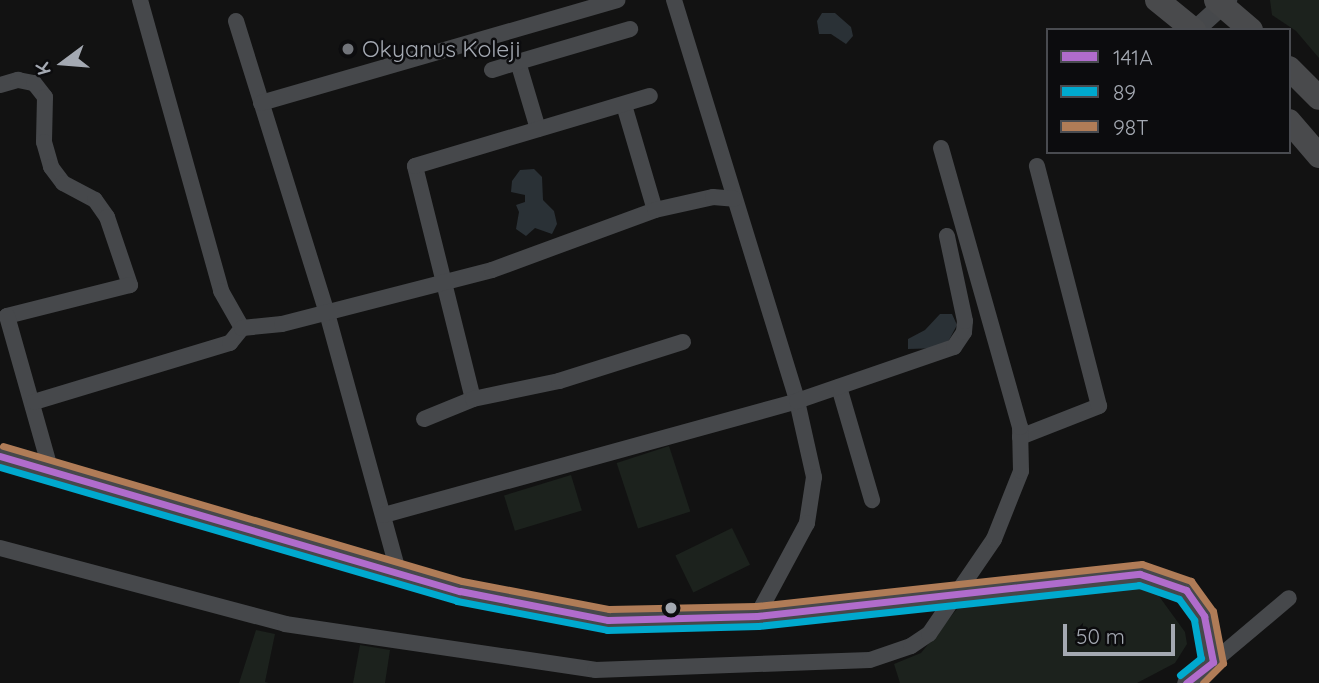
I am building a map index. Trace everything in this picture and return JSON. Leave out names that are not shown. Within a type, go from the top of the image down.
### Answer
[{"type":"main road","points":[[1157,0],[1192,28]]},
{"type":"main road","points":[[1221,1],[1249,28]]},
{"type":"main road","points":[[1291,70],[1319,98]]},
{"type":"main road","points":[[1291,123],[1319,156]]},
{"type":"street","points":[[140,0],[221,290],[242,328]]},
{"type":"street","points":[[261,103],[617,0]]},
{"type":"street","points":[[674,0],[797,401],[814,477],[807,523],[757,616]]},
{"type":"street","points":[[1196,28],[1221,1]]},
{"type":"street","points":[[236,21],[327,313],[399,574]]},
{"type":"street","points":[[492,70],[630,29]]},
{"type":"street","points":[[518,62],[538,129]]},
{"type":"street","points":[[0,85],[18,80],[34,83],[45,97],[44,142],[51,167],[62,183],[95,200],[107,217],[130,285],[3,316],[34,402],[51,471]]},
{"type":"street","points":[[473,399],[442,284],[415,166],[650,96]]},
{"type":"street","points":[[624,105],[655,210]]},
{"type":"street","points":[[0,548],[285,624],[594,670],[870,660],[911,646],[929,634],[994,539],[1021,471],[1020,437],[941,148]]},
{"type":"street","points":[[1020,437],[1099,406],[1037,166]]},
{"type":"street","points":[[34,402],[230,344],[242,328],[327,313],[442,284],[536,257],[655,210],[713,197],[734,199]]},
{"type":"street","points":[[384,515],[797,401],[937,355],[960,341],[965,321],[947,236]]},
{"type":"street","points":[[425,419],[473,399],[559,381],[683,341]]},
{"type":"street","points":[[839,387],[872,500]]},
{"type":"street","points":[[0,456],[399,574],[608,620],[757,616],[1140,574],[1186,590],[1205,616],[1213,662]]},
{"type":"street","points":[[1186,683],[1290,598]]},
{"type":"shaded area","points":[[1270,0],[1319,0],[1319,58],[1296,31],[1272,15]]},
{"type":"shaded area","points":[[822,13],[835,13],[851,27],[853,36],[846,44],[831,34],[819,34],[817,21]]},
{"type":"shaded area","points":[[534,169],[542,177],[543,200],[554,211],[557,224],[552,234],[535,228],[526,236],[516,229],[519,212],[516,205],[525,202],[525,195],[511,192],[512,181],[520,170]]},
{"type":"shaded area","points":[[940,314],[952,314],[957,325],[949,340],[941,348],[908,349],[908,339],[925,330]]},
{"type":"shaded area","points":[[669,446],[690,512],[638,529],[617,463]]},
{"type":"shaded area","points":[[571,475],[582,510],[515,531],[504,495]]},
{"type":"shaded area","points":[[732,528],[750,565],[693,592],[675,556]]},
{"type":"shaded area","points":[[1130,585],[1156,592],[1185,632],[1187,644],[1175,663],[1137,683],[900,683],[894,664],[921,653],[957,609]]},
{"type":"shaded area","points":[[256,630],[275,634],[265,682],[269,683],[239,683]]},
{"type":"shaded area","points":[[360,645],[390,650],[385,683],[353,683]]},
{"type":"transit line","name":"98T","points":[[3,446],[462,581],[609,609],[756,606],[1142,564],[1191,581],[1213,611],[1223,663],[1203,683]]},
{"type":"transit line","name":"141A","points":[[0,456],[460,591],[608,620],[757,616],[1140,574],[1186,590],[1204,616],[1213,662],[1186,683]]},
{"type":"transit line","name":"89","points":[[0,467],[457,601],[607,630],[758,626],[1139,585],[1179,599],[1194,620],[1201,658],[1180,675]]},
{"type":"place","name":"Okyanus Koleji","points":[[348,49]]}]
